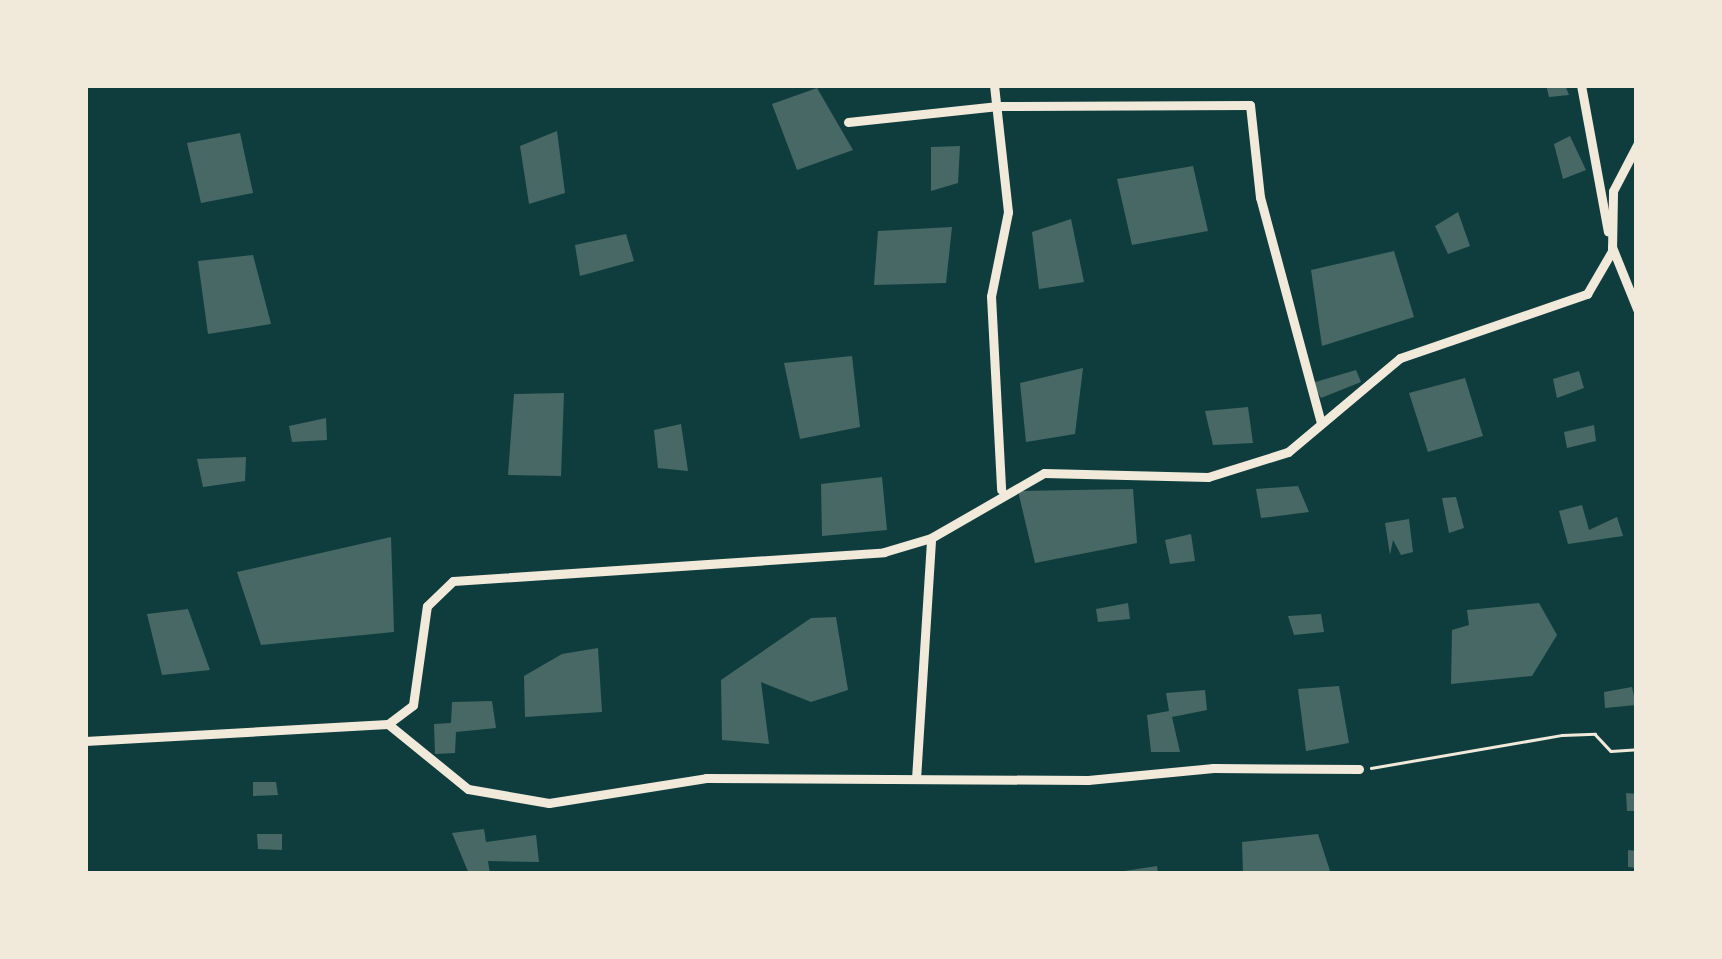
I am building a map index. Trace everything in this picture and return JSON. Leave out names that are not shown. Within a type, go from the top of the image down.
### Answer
[{"type":"street","points":[[994,85],[1008,212],[991,296],[1001,490]]},
{"type":"street","points":[[1581,85],[1612,251],[1637,309]]},
{"type":"street","points":[[848,122],[998,106],[1250,105],[1260,197],[1322,424]]},
{"type":"street","points":[[85,742],[388,724],[412,704],[427,606],[453,580],[884,552],[931,538],[1001,490],[1044,474],[1208,477],[1288,452],[1400,358],[1587,294],[1612,251],[1613,191],[1637,146]]},
{"type":"street","points":[[916,778],[931,538]]},
{"type":"street","points":[[388,724],[468,789],[549,803],[706,778],[1359,769]]},
{"type":"path","points":[[1359,769],[1562,735],[1637,749]]},
{"type":"building","points":[[1546,85],[1565,85],[1569,95],[1549,97]]},
{"type":"building","points":[[817,88],[853,150],[797,170],[772,104]]},
{"type":"building","points":[[557,131],[565,193],[529,204],[520,146]]},
{"type":"building","points":[[240,133],[253,193],[201,203],[187,143]]},
{"type":"building","points":[[1570,136],[1586,170],[1563,179],[1554,144]]},
{"type":"building","points":[[960,146],[958,183],[931,191],[931,147]]},
{"type":"building","points":[[1193,166],[1208,231],[1132,245],[1117,179]]},
{"type":"building","points":[[1458,212],[1470,246],[1448,254],[1435,226]]},
{"type":"building","points":[[1071,219],[1084,282],[1039,289],[1032,232]]},
{"type":"building","points":[[952,227],[946,283],[874,285],[878,231]]},
{"type":"building","points":[[626,234],[634,261],[580,276],[575,245]]},
{"type":"building","points":[[1394,251],[1414,317],[1322,346],[1311,270]]},
{"type":"building","points":[[253,255],[271,324],[208,334],[198,261]]},
{"type":"building","points":[[852,356],[860,427],[800,439],[784,363]]},
{"type":"building","points":[[1083,368],[1075,434],[1026,442],[1020,383]]},
{"type":"building","points":[[1356,370],[1361,382],[1321,398],[1312,383]]},
{"type":"building","points":[[1579,371],[1584,388],[1557,398],[1553,379]]},
{"type":"building","points":[[1465,378],[1483,436],[1428,452],[1409,393]]},
{"type":"building","points":[[564,393],[561,476],[508,475],[514,394]]},
{"type":"building","points":[[1248,407],[1253,443],[1213,445],[1205,411]]},
{"type":"building","points":[[326,418],[327,440],[292,442],[289,426]]},
{"type":"building","points":[[681,424],[688,471],[658,468],[654,430]]},
{"type":"building","points":[[1594,425],[1596,441],[1567,448],[1564,432]]},
{"type":"building","points":[[246,457],[245,481],[203,487],[197,459]]},
{"type":"building","points":[[882,477],[887,530],[822,536],[821,484]]},
{"type":"building","points":[[1298,486],[1309,512],[1261,518],[1256,489]]},
{"type":"building","points":[[1133,489],[1137,543],[1035,563],[1018,491]]},
{"type":"building","points":[[1456,497],[1464,528],[1449,533],[1442,498]]},
{"type":"building","points":[[1582,505],[1589,530],[1617,517],[1623,536],[1568,544],[1559,511]]},
{"type":"building","points":[[1409,519],[1413,552],[1401,555],[1393,540],[1390,555],[1385,523]]},
{"type":"building","points":[[1191,534],[1195,561],[1170,564],[1165,540]]},
{"type":"building","points":[[391,537],[394,632],[261,645],[237,572]]},
{"type":"building","points":[[1128,603],[1130,619],[1098,622],[1096,609]]},
{"type":"building","points":[[1539,603],[1557,635],[1532,676],[1451,684],[1452,630],[1469,625],[1467,610]]},
{"type":"building","points":[[188,609],[210,670],[162,675],[147,614]]},
{"type":"building","points":[[1321,614],[1324,632],[1294,635],[1288,616]]},
{"type":"building","points":[[836,617],[848,690],[811,702],[761,682],[769,744],[722,740],[721,680],[811,618]]},
{"type":"building","points":[[598,648],[602,712],[525,717],[524,676],[562,654]]},
{"type":"building","points":[[1339,686],[1349,743],[1306,751],[1298,689]]},
{"type":"building","points":[[1632,687],[1636,705],[1605,708],[1604,692]]},
{"type":"building","points":[[1205,690],[1207,710],[1172,717],[1180,752],[1151,752],[1147,715],[1169,711],[1166,693]]},
{"type":"building","points":[[492,701],[496,728],[456,732],[455,753],[435,754],[434,724],[451,723],[452,702]]},
{"type":"building","points":[[253,782],[276,782],[278,795],[253,796]]},
{"type":"building","points":[[1626,793],[1637,794],[1637,811],[1627,811]]},
{"type":"building","points":[[484,829],[486,842],[536,835],[539,862],[488,861],[490,874],[469,874],[452,833]]},
{"type":"building","points":[[257,834],[282,834],[282,850],[258,849]]},
{"type":"building","points":[[1318,834],[1331,874],[1243,874],[1242,842]]},
{"type":"building","points":[[1628,850],[1637,851],[1637,868],[1628,867]]},
{"type":"building","points":[[1157,866],[1158,874],[1118,872]]}]
